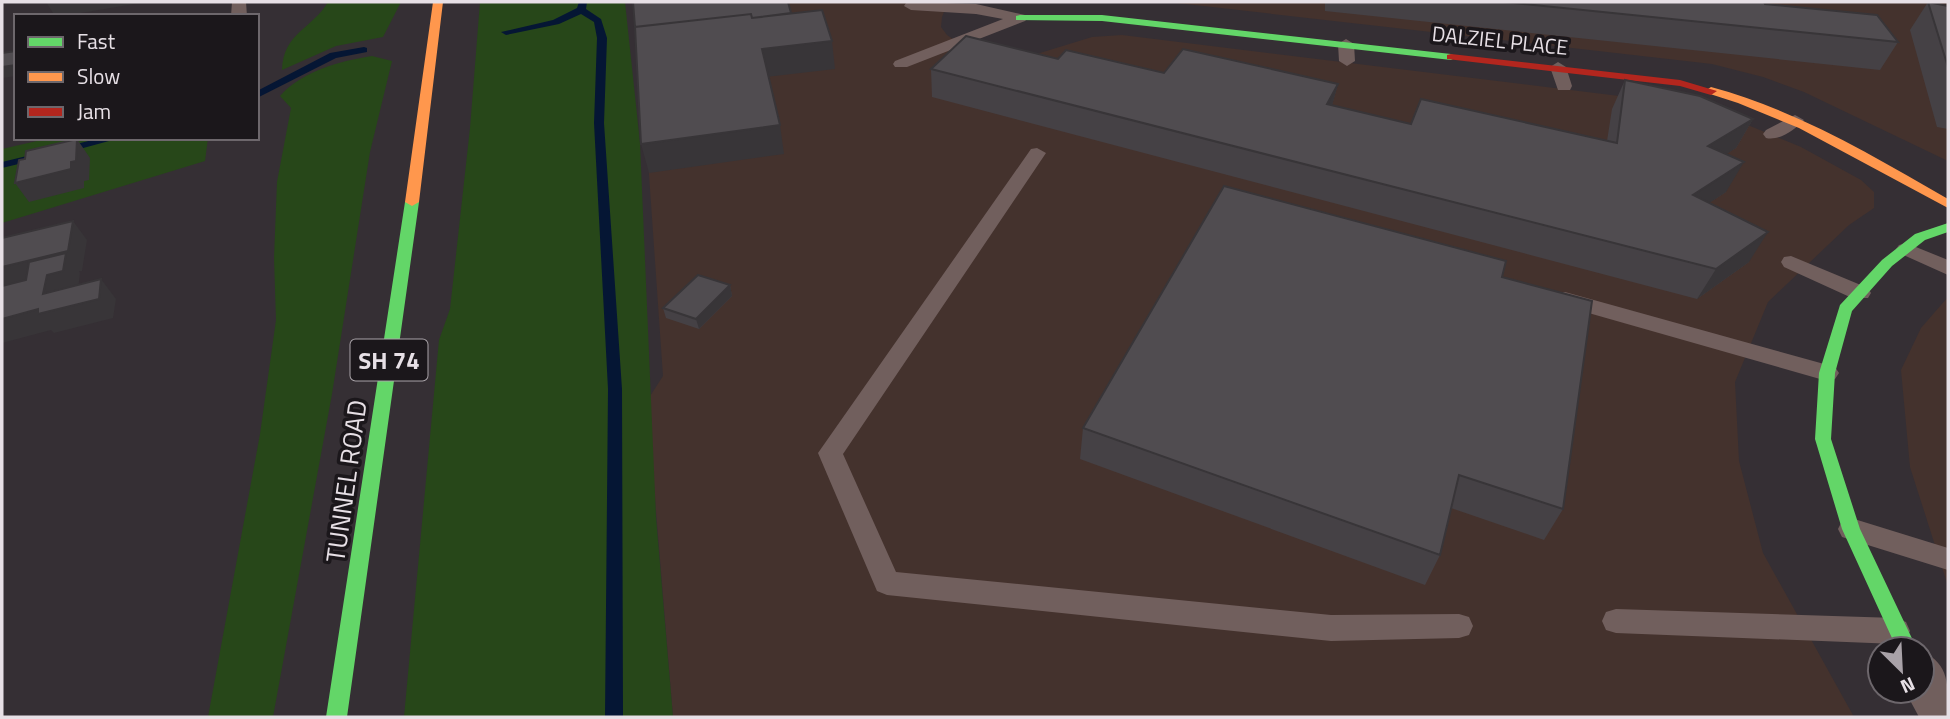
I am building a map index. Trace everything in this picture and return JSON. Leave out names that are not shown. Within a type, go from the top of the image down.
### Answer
[{"type":"main road","name":"TUNNEL ROAD","points":[[337,717],[438,2]]},
{"type":"main road","name":"DALZIEL PLACE","points":[[1020,18],[1102,18],[1347,53],[1558,67],[1680,83],[1714,90],[1795,120],[1844,144],[1948,204]]},
{"type":"main road","points":[[1900,635],[1851,529],[1823,439],[1827,373],[1845,309],[1887,263],[1920,237],[1948,227]]},
{"type":"street","points":[[1936,698],[1947,717]]},
{"type":"lane","points":[[911,6],[976,9],[1020,18]]},
{"type":"lane","points":[[901,64],[1020,18]]},
{"type":"lane","points":[[1558,67],[1564,86]]},
{"type":"lane","points":[[1772,135],[1795,120]]},
{"type":"lane","points":[[1037,153],[830,453],[887,583],[1331,628],[1459,626]]},
{"type":"lane","points":[[1906,248],[1948,268]]},
{"type":"lane","points":[[1791,262],[1860,293]]},
{"type":"lane","points":[[1565,299],[1827,373]]},
{"type":"lane","points":[[1851,529],[1948,559]]},
{"type":"lane","points":[[1616,621],[1866,638]]},
{"type":"shaded area","points":[[637,2],[948,2],[941,27],[947,35],[967,49],[1018,56],[1040,53],[1092,37],[1122,35],[1668,102],[1733,119],[1801,147],[1861,180],[1874,192],[1874,208],[1849,225],[1768,302],[1735,382],[1739,461],[1763,553],[1854,717],[673,717],[647,401],[663,376]]},
{"type":"shaded area","points":[[1168,2],[1948,2],[1948,161],[1804,92],[1763,77],[1712,64]]},
{"type":"shaded area","points":[[1948,297],[1948,586],[1910,467],[1901,370],[1921,328]]},
{"type":"green space","points":[[328,2],[401,2],[383,37],[336,46],[282,70],[287,48],[293,39]]},
{"type":"green space","points":[[480,2],[625,2],[640,143],[656,517],[673,717],[404,717],[439,340],[450,309],[470,128]]},
{"type":"green space","points":[[372,56],[392,61],[370,152],[332,394],[273,717],[208,717],[260,434],[276,320],[274,258],[277,182],[291,108],[280,96],[310,74],[335,64]]},
{"type":"green space","points":[[41,140],[208,140],[205,161],[2,223],[2,149]]},
{"type":"building","points":[[633,2],[788,2],[791,13],[752,18],[751,14],[635,27]]},
{"type":"building","points":[[1504,2],[1764,2],[1877,15],[1898,42]]},
{"type":"building","points":[[1928,2],[1948,6],[1948,67]]},
{"type":"building","points":[[822,10],[832,41],[762,49],[780,125],[641,144],[635,27],[751,14],[752,18]]},
{"type":"building","points":[[966,36],[1058,59],[1066,50],[1164,73],[1183,49],[1338,84],[1327,104],[1411,124],[1421,99],[1617,143],[1625,80],[1700,96],[1753,119],[1708,146],[1744,162],[1693,195],[1768,232],[1716,269],[931,69]]},
{"type":"building","points":[[14,51],[14,65],[2,67],[2,53]]},
{"type":"building","points":[[77,140],[76,161],[71,162],[71,169],[15,183],[19,160],[25,159],[26,151]]},
{"type":"building","points":[[1224,186],[1506,261],[1502,277],[1592,301],[1563,509],[1459,475],[1440,555],[1083,428]]},
{"type":"building","points":[[73,221],[68,251],[2,267],[2,238]]},
{"type":"building","points":[[66,253],[63,271],[47,275],[43,294],[101,279],[99,299],[38,314],[38,309],[2,319],[2,286],[26,280],[29,262]]},
{"type":"building","points":[[698,275],[730,285],[696,319],[663,308]]},
{"type":"waterway","points":[[581,10],[583,3]]},
{"type":"waterway","points":[[506,32],[556,22],[581,10]]},
{"type":"waterway","points":[[581,10],[598,21],[602,38],[599,123],[615,389],[614,717]]},
{"type":"waterway","points":[[259,94],[333,55],[364,50]]},
{"type":"waterway","points":[[65,150],[107,140]]},
{"type":"waterway","points":[[2,165],[35,157]]},
{"type":"traffic: fast","points":[[1020,18],[1102,18],[1451,57]]},
{"type":"traffic: fast","points":[[336,717],[412,202]]},
{"type":"traffic: fast","points":[[1900,635],[1851,529],[1823,439],[1827,373],[1845,309],[1887,263],[1920,237],[1948,227]]},
{"type":"traffic: slow","points":[[412,202],[438,2]]},
{"type":"traffic: slow","points":[[1711,91],[1742,100],[1803,125],[1948,204]]},
{"type":"traffic: jam","points":[[1451,57],[1680,83],[1711,91]]}]
